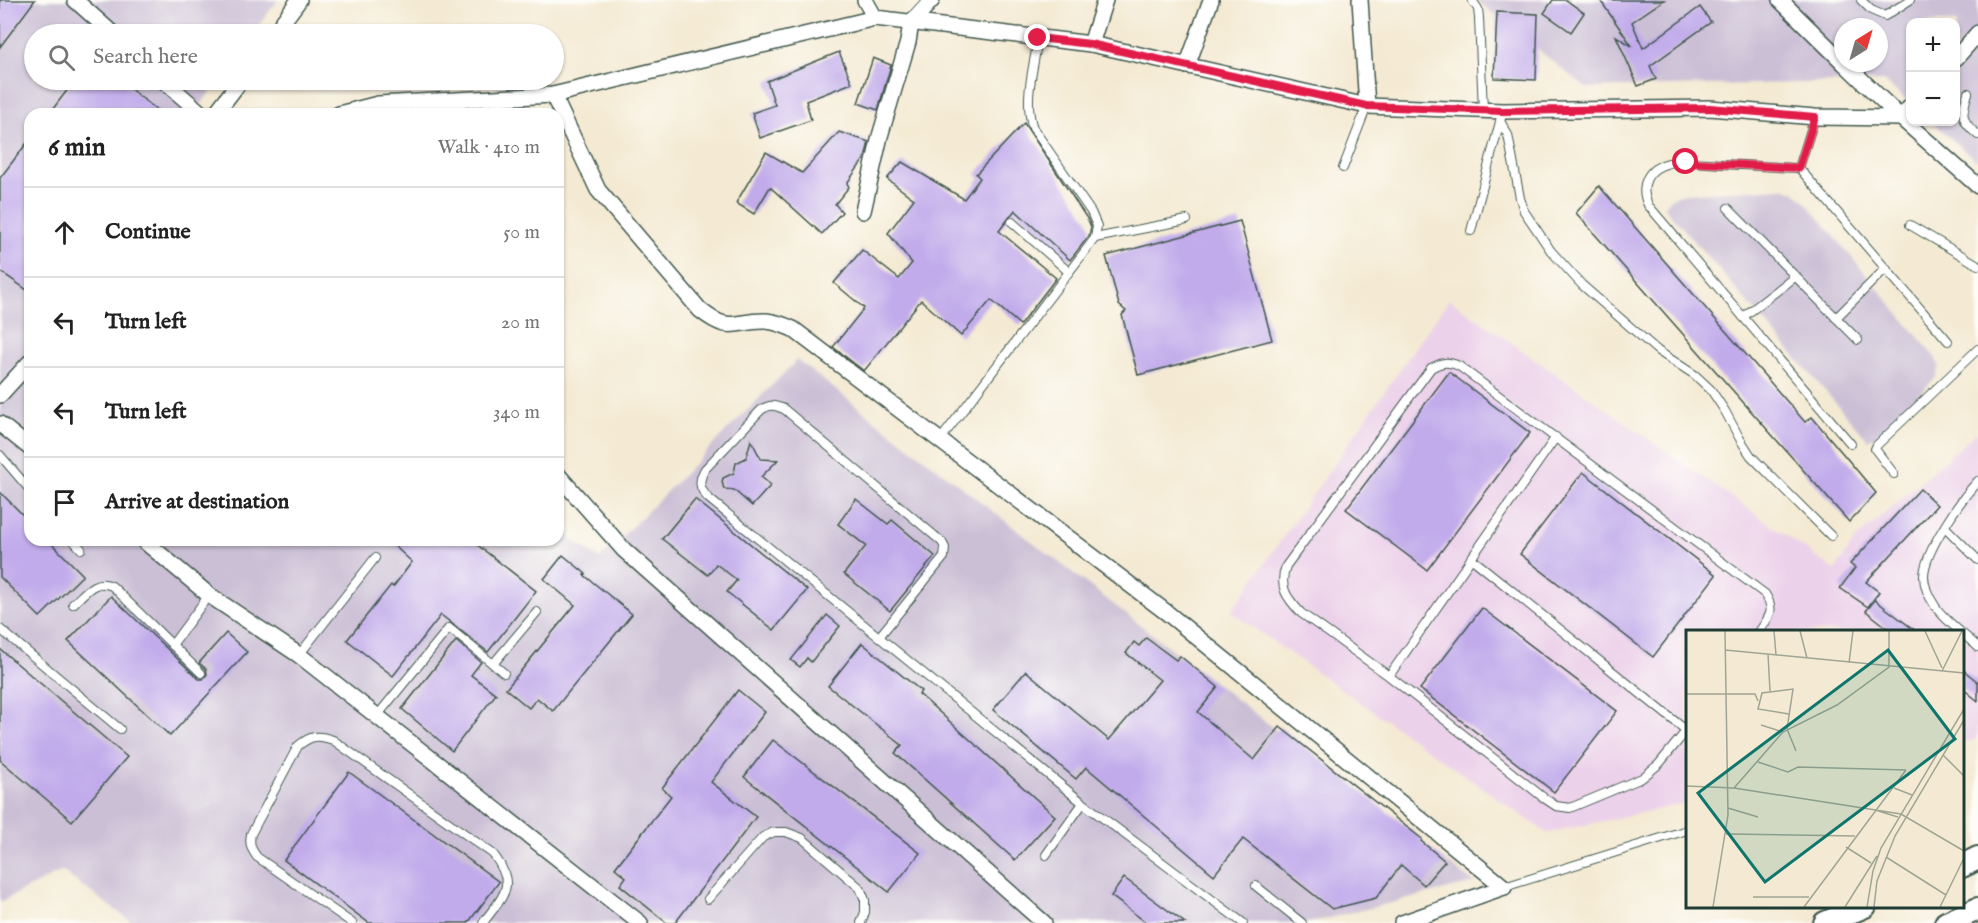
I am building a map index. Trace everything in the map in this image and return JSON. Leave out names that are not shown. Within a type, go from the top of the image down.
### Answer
[{"type":"main road","points":[[1963,866],[1978,858]]},
{"type":"main road","points":[[1825,923],[1860,908]]},
{"type":"main road","points":[[1946,923],[1978,909]]},
{"type":"street","points":[[75,0],[102,24]]},
{"type":"street","points":[[281,24],[299,0]]},
{"type":"street","points":[[865,0],[875,18]]},
{"type":"street","points":[[863,211],[880,136],[908,42],[911,23],[932,0]]},
{"type":"street","points":[[1090,44],[1105,0]]},
{"type":"street","points":[[1187,66],[1211,0]]},
{"type":"street","points":[[1360,0],[1366,106]]},
{"type":"street","points":[[1780,0],[1834,52]]},
{"type":"street","points":[[362,108],[378,104],[553,94],[875,18],[1090,44],[1366,106],[1483,110],[1501,116],[1710,108],[1815,117],[1906,112]]},
{"type":"street","points":[[1960,53],[1978,33]]},
{"type":"street","points":[[1856,72],[1906,112]]},
{"type":"street","points":[[174,90],[195,108]]},
{"type":"street","points":[[220,108],[233,90]]},
{"type":"street","points":[[553,94],[560,108]]},
{"type":"street","points":[[564,117],[598,190],[700,310],[714,321],[729,325],[765,321],[777,322],[793,329],[1166,612],[1504,887]]},
{"type":"street","points":[[1920,126],[1978,186]]},
{"type":"street","points":[[0,395],[24,369]]},
{"type":"street","points":[[0,424],[24,443]]},
{"type":"street","points":[[564,482],[624,550],[1044,923]]},
{"type":"street","points":[[150,546],[209,595],[299,655],[640,923]]},
{"type":"street","points":[[1401,923],[1504,887]]},
{"type":"lane","points":[[1473,0],[1478,9],[1479,18],[1483,110]]},
{"type":"lane","points":[[1861,0],[1871,10],[1885,16],[1898,10],[1910,0]]},
{"type":"lane","points":[[940,440],[1095,238],[1097,226],[1090,212],[1033,128],[1029,117],[1028,103],[1038,38]]},
{"type":"lane","points":[[1968,93],[1962,113],[1964,121],[1978,135]]},
{"type":"lane","points":[[1343,168],[1366,106]]},
{"type":"lane","points":[[1471,231],[1501,116]]},
{"type":"lane","points":[[1501,116],[1508,135],[1524,212],[1551,251],[1599,300],[1658,351],[1695,375],[1711,390],[1751,456],[1831,536]]},
{"type":"lane","points":[[1799,168],[1815,117]]},
{"type":"lane","points":[[1851,444],[1648,205],[1643,194],[1645,181],[1652,171],[1667,164],[1686,162],[1799,168],[1948,340]]},
{"type":"lane","points":[[1728,208],[1858,340]]},
{"type":"lane","points":[[1095,238],[1187,220]]},
{"type":"lane","points":[[1012,222],[1069,272]]},
{"type":"lane","points":[[1910,225],[1978,265]]},
{"type":"lane","points":[[1836,318],[1886,268]]},
{"type":"lane","points":[[1743,317],[1796,276]]},
{"type":"lane","points":[[1894,474],[1877,453],[1875,449],[1877,445],[1978,349]]},
{"type":"lane","points":[[1686,731],[1659,764],[1642,778],[1570,808],[1556,806],[1389,676],[1301,613],[1283,589],[1282,576],[1286,566],[1431,368],[1440,363],[1450,362],[1459,366],[1556,436],[1765,594],[1770,602],[1771,611],[1760,630]]},
{"type":"lane","points":[[879,638],[944,557],[945,548],[942,542],[784,409],[774,405],[768,406],[761,410],[705,469],[700,478],[701,489],[708,498],[879,638],[1083,803],[1243,923]]},
{"type":"lane","points":[[1389,676],[1556,436]]},
{"type":"lane","points":[[0,455],[24,483]]},
{"type":"lane","points":[[1960,630],[1935,607],[1925,587],[1925,564],[1966,494],[1978,481]]},
{"type":"lane","points":[[1945,527],[1978,560]]},
{"type":"lane","points":[[78,546],[81,549]]},
{"type":"lane","points":[[299,655],[375,558]]},
{"type":"lane","points":[[1471,558],[1686,729]]},
{"type":"lane","points":[[73,604],[98,583],[112,586],[201,673]]},
{"type":"lane","points":[[172,645],[209,595]]},
{"type":"lane","points":[[493,664],[537,612]]},
{"type":"lane","points":[[377,717],[449,628],[504,673]]},
{"type":"lane","points":[[0,629],[120,729]]},
{"type":"lane","points":[[1963,633],[1978,647]]},
{"type":"lane","points":[[352,923],[257,857],[249,842],[251,834],[298,746],[307,738],[320,736],[333,740],[493,854],[503,868],[507,879],[506,891],[483,923]]},
{"type":"lane","points":[[1046,855],[1083,803]]},
{"type":"lane","points":[[1504,887],[1686,830]]},
{"type":"lane","points":[[708,899],[763,837],[774,832],[786,832],[801,838],[860,888],[865,900],[865,912],[861,923]]},
{"type":"lane","points":[[1256,886],[1302,923]]},
{"type":"shaded area","points":[[0,0],[278,0],[260,24],[24,24],[24,90],[212,90],[198,108],[24,108],[24,546],[564,546],[564,534],[600,559],[797,360],[1474,883],[1308,923],[133,923],[62,871],[0,902]]},
{"type":"shaded area","points":[[1476,0],[1978,0],[1978,162],[1937,126],[1960,126],[1960,18],[1906,18],[1906,100],[1884,81],[1586,88]]},
{"type":"shaded area","points":[[1782,188],[1795,192],[1804,200],[1935,357],[1939,366],[1936,377],[1880,435],[1868,440],[1664,207],[1670,199],[1680,194]]},
{"type":"shaded area","points":[[1449,299],[1835,570],[1855,540],[1978,431],[1978,739],[1963,743],[1963,630],[1686,630],[1686,803],[1547,833],[1231,612]]},
{"type":"building","points":[[0,0],[35,0],[0,47]]},
{"type":"building","points":[[1553,0],[1566,0],[1584,13],[1571,32],[1544,13]]},
{"type":"building","points":[[1600,0],[1664,0],[1632,22],[1643,48],[1700,7],[1711,22],[1650,66],[1656,79],[1638,86],[1616,36],[1632,46]]},
{"type":"building","points":[[1497,12],[1538,14],[1536,80],[1494,78]]},
{"type":"building","points":[[839,52],[852,83],[806,101],[811,120],[760,138],[752,113],[775,105],[767,81]]},
{"type":"building","points":[[873,58],[891,65],[878,110],[858,103]]},
{"type":"building","points":[[67,90],[132,90],[154,108],[54,108]]},
{"type":"building","points":[[1024,123],[1088,220],[1091,227],[1089,236],[1070,260],[1015,210],[999,231],[1056,278],[1020,325],[991,300],[961,336],[921,300],[864,371],[833,347],[864,308],[834,283],[862,250],[899,279],[912,263],[888,233],[914,199],[887,179],[902,162],[964,199],[980,178],[976,174]]},
{"type":"building","points":[[839,132],[869,142],[865,158],[847,183],[849,187],[835,204],[842,212],[822,234],[770,187],[754,214],[736,203],[766,152],[802,173]]},
{"type":"building","points":[[24,147],[24,288],[0,271],[0,178]]},
{"type":"building","points":[[1599,186],[1805,422],[1812,417],[1876,493],[1849,522],[1576,213]]},
{"type":"building","points":[[1240,221],[1272,340],[1138,375],[1122,315],[1126,311],[1119,305],[1106,256]]},
{"type":"building","points":[[1449,372],[1530,433],[1427,570],[1346,509]]},
{"type":"building","points":[[751,440],[761,459],[778,460],[761,477],[771,485],[752,506],[734,490],[724,489],[722,482],[723,478],[734,473],[736,463],[746,458]]},
{"type":"building","points":[[1583,472],[1716,575],[1653,657],[1520,554]]},
{"type":"building","points":[[1920,489],[1937,505],[1866,582],[1879,592],[1868,607],[1840,588],[1855,568],[1850,564]]},
{"type":"building","points":[[0,492],[24,516],[24,546],[54,546],[83,575],[40,617],[0,577]]},
{"type":"building","points":[[695,499],[807,590],[774,630],[727,592],[737,580],[716,564],[708,575],[662,539]]},
{"type":"building","points":[[856,499],[888,524],[892,520],[935,556],[890,611],[844,574],[866,546],[838,524]]},
{"type":"building","points":[[395,546],[479,546],[536,591],[488,652],[441,615],[393,676],[347,640],[412,562]]},
{"type":"building","points":[[563,555],[632,614],[553,711],[537,698],[529,708],[506,689],[575,605],[544,579]]},
{"type":"building","points":[[111,596],[199,679],[203,679],[207,674],[206,669],[199,663],[226,633],[247,652],[170,736],[68,641]]},
{"type":"building","points":[[1875,600],[1914,630],[1890,630],[1866,611]]},
{"type":"building","points":[[1482,608],[1617,711],[1554,792],[1420,689]]},
{"type":"building","points":[[827,615],[840,626],[811,662],[807,658],[800,667],[791,660]]},
{"type":"building","points":[[1146,638],[1176,660],[1180,656],[1218,687],[1198,712],[1254,760],[1280,727],[1422,839],[1421,841],[1445,861],[1424,885],[1401,865],[1376,898],[1332,909],[1243,839],[1214,875],[1086,767],[1076,779],[993,710],[1026,671],[1109,740],[1160,680],[1126,653],[1134,642],[1139,646]]},
{"type":"building","points":[[456,641],[481,662],[471,675],[496,694],[452,751],[402,709]]},
{"type":"building","points":[[862,643],[921,691],[919,694],[1055,816],[1015,860],[895,753],[902,745],[828,686]]},
{"type":"building","points":[[0,649],[127,757],[72,821],[0,760]]},
{"type":"building","points":[[1963,670],[1978,682],[1978,701],[1963,689]]},
{"type":"building","points":[[738,690],[765,712],[711,782],[756,817],[675,923],[667,923],[620,885],[626,877],[615,868],[671,796],[662,788]]},
{"type":"building","points":[[773,740],[920,853],[889,892],[744,777]]},
{"type":"building","points":[[349,772],[499,882],[468,923],[369,923],[284,860]]},
{"type":"building","points":[[1124,878],[1185,923],[1147,923],[1111,896]]},
{"type":"route","points":[[1038,38],[1090,44],[1366,106],[1503,111],[1710,108],[1815,117],[1799,168],[1686,162]]}]
